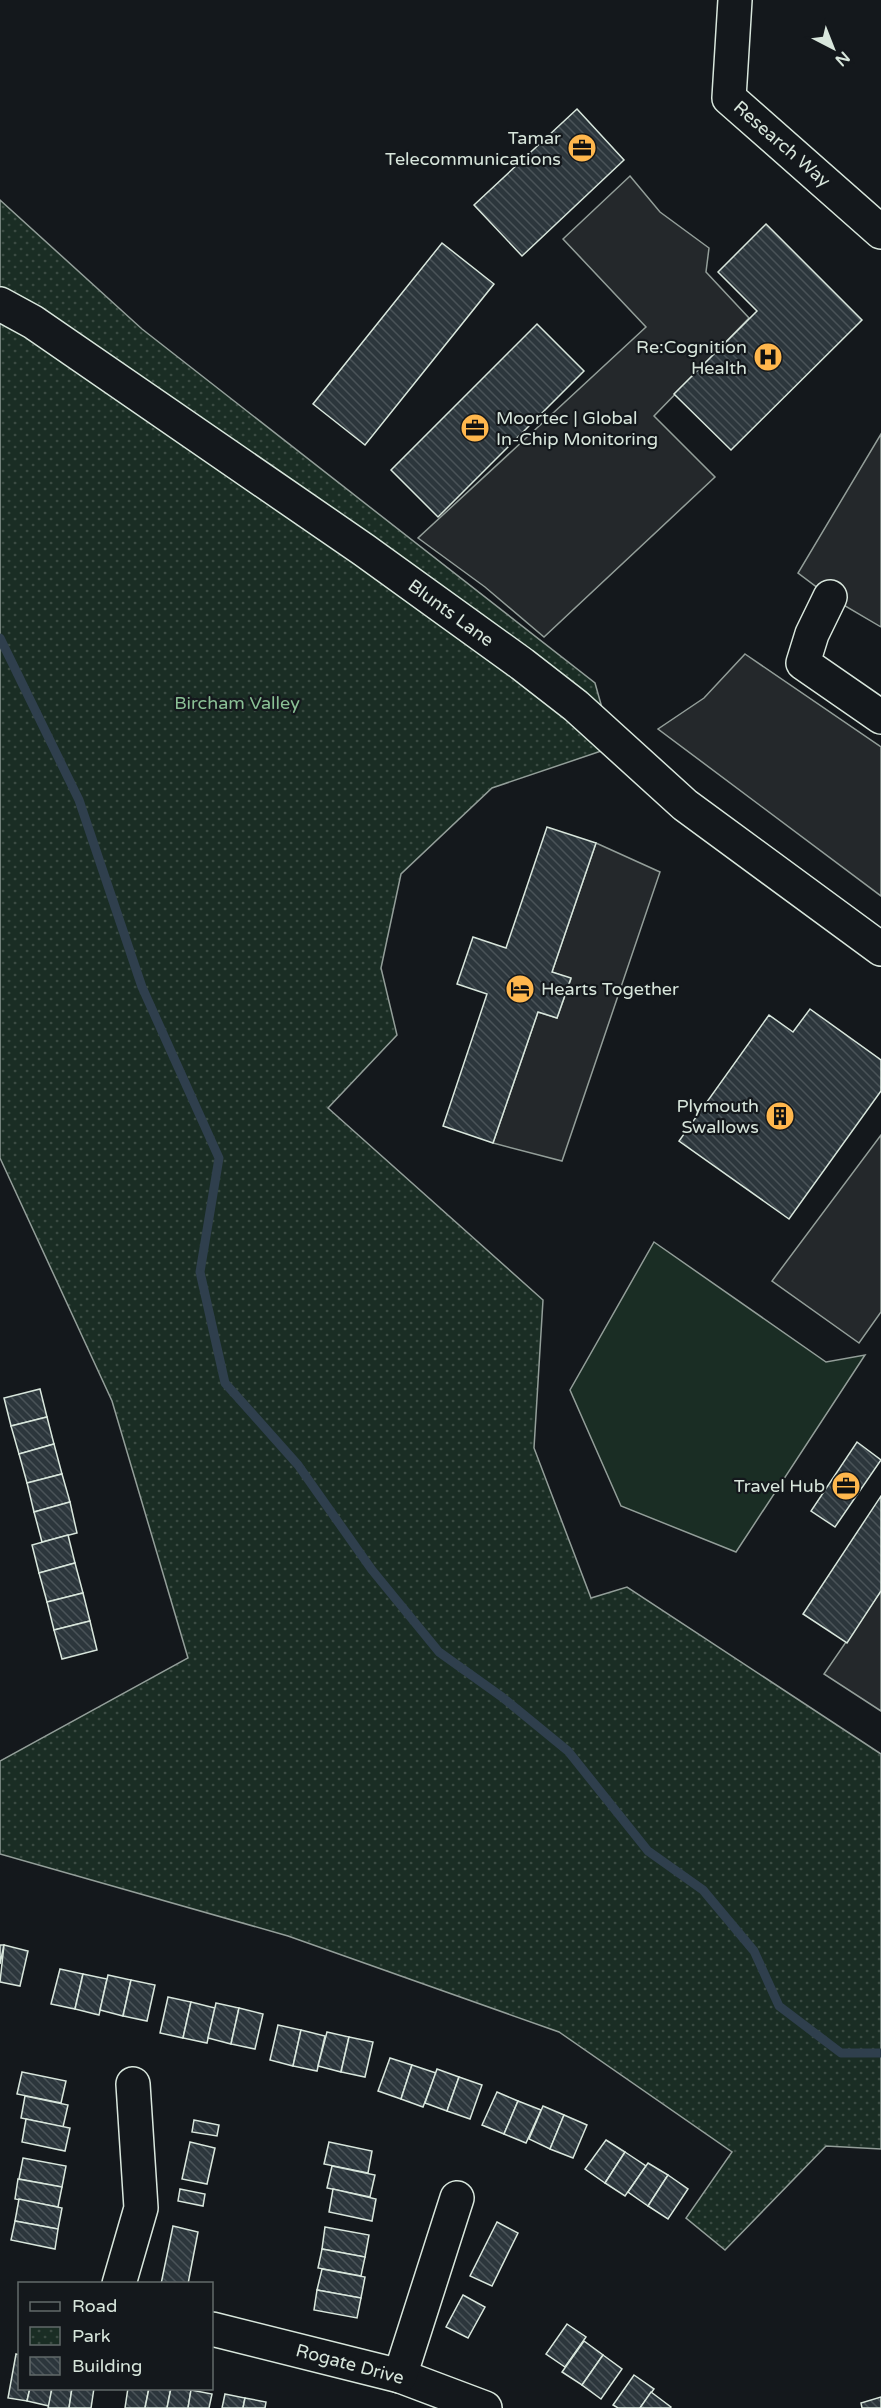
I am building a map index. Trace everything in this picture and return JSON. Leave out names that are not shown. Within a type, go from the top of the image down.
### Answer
[{"type":"street","name":"Research Way","points":[[735,0],[729,98],[881,232]]},
{"type":"street","name":"Blunts Lane","points":[[0,304],[33,322],[345,537],[522,664],[576,706],[685,805],[881,949]]},
{"type":"street","points":[[830,597],[812,634],[803,663],[881,717]]},
{"type":"street","points":[[119,2282],[141,2208],[133,2084]]},
{"type":"street","points":[[400,2376],[457,2198]]},
{"type":"street","name":"Rogate Drive","points":[[213,2329],[400,2376],[485,2408]]},
{"type":"green space","name":"Bircham Valley","points":[[0,200],[142,329],[595,683],[613,747],[492,788],[401,874],[381,968],[397,1035],[328,1108],[543,1300],[534,1448],[591,1598],[627,1587],[881,1754],[881,2149],[826,2146],[725,2250],[686,2218],[732,2152],[559,2032],[288,1936],[0,1854],[0,1761],[188,1658],[112,1401],[0,1158]]},
{"type":"green space","points":[[654,1242],[826,1362],[865,1355],[736,1552],[621,1506],[570,1390]]},
{"type":"shaded area","points":[[630,176],[660,212],[709,248],[706,272],[749,318],[654,416],[715,477],[544,637],[485,587],[418,538],[646,327],[563,239]]},
{"type":"shaded area","points":[[881,434],[881,627],[830,597],[798,573]]},
{"type":"shaded area","points":[[745,654],[881,747],[881,896],[658,729],[704,698]]},
{"type":"shaded area","points":[[596,843],[660,872],[562,1161],[493,1143],[538,1012],[557,1018],[571,979],[552,972]]},
{"type":"shaded area","points":[[881,1135],[881,1312],[859,1343],[772,1281]]},
{"type":"shaded area","points":[[881,1591],[881,1711],[824,1674]]},
{"type":"building","points":[[577,109],[624,160],[522,256],[474,205]]},
{"type":"building","name":"Re:Cognition Health","points":[[766,224],[862,320],[731,450],[674,394],[757,311],[718,272]]},
{"type":"building","points":[[442,243],[494,284],[365,445],[313,404]]},
{"type":"building","points":[[537,324],[584,371],[438,517],[391,470]]},
{"type":"building","name":"Hearts Together","points":[[547,827],[596,843],[552,972],[571,978],[557,1018],[538,1012],[493,1143],[443,1126],[487,994],[457,984],[473,937],[506,948]]},
{"type":"building","name":"Plymouth Swallows","points":[[810,1009],[881,1060],[881,1091],[789,1219],[679,1141],[769,1015],[793,1032]]},
{"type":"building","points":[[40,1389],[47,1417],[11,1426],[4,1398]]},
{"type":"building","points":[[47,1417],[54,1444],[19,1454],[11,1426]]},
{"type":"building","name":"Travel Hub","points":[[857,1442],[881,1460],[835,1527],[811,1511]]},
{"type":"building","points":[[54,1444],[62,1474],[27,1483],[19,1454]]},
{"type":"building","points":[[62,1474],[70,1502],[34,1512],[27,1483]]},
{"type":"building","points":[[881,1496],[881,1591],[847,1643],[803,1614]]},
{"type":"building","points":[[70,1502],[77,1533],[42,1542],[34,1512]]},
{"type":"building","points":[[68,1535],[75,1563],[39,1573],[32,1545]]},
{"type":"building","points":[[75,1563],[83,1593],[47,1602],[39,1573]]},
{"type":"building","points":[[83,1593],[90,1621],[54,1630],[47,1602]]},
{"type":"building","points":[[90,1621],[97,1650],[62,1659],[54,1630]]},
{"type":"building","points":[[0,1945],[4,1945],[0,1964]]},
{"type":"building","points":[[4,1945],[28,1951],[20,1986],[0,1982]]},
{"type":"building","points":[[60,1969],[83,1974],[75,2009],[51,2004]]},
{"type":"building","points":[[83,1974],[107,1979],[99,2015],[75,2009]]},
{"type":"building","points":[[108,1975],[131,1980],[123,2016],[100,2010]]},
{"type":"building","points":[[131,1980],[155,1985],[147,2021],[123,2016]]},
{"type":"building","points":[[168,1997],[191,2002],[183,2038],[160,2033]]},
{"type":"building","points":[[191,2002],[215,2008],[207,2043],[183,2038]]},
{"type":"building","points":[[216,2003],[239,2008],[231,2044],[208,2038]]},
{"type":"building","points":[[239,2008],[263,2014],[255,2049],[231,2044]]},
{"type":"building","points":[[278,2025],[301,2030],[293,2066],[270,2060]]},
{"type":"building","points":[[301,2030],[325,2036],[317,2071],[293,2066]]},
{"type":"building","points":[[327,2032],[349,2037],[341,2072],[318,2066]]},
{"type":"building","points":[[349,2037],[373,2042],[365,2077],[341,2072]]},
{"type":"building","points":[[390,2058],[412,2065],[401,2099],[378,2091]]},
{"type":"building","points":[[412,2065],[436,2073],[423,2107],[401,2099]]},
{"type":"building","points":[[437,2069],[459,2077],[447,2111],[425,2103]]},
{"type":"building","points":[[22,2072],[66,2081],[61,2103],[17,2094]]},
{"type":"building","points":[[459,2077],[482,2085],[470,2119],[447,2111]]},
{"type":"building","points":[[497,2092],[518,2101],[504,2134],[482,2125]]},
{"type":"building","points":[[25,2096],[68,2105],[63,2127],[21,2118]]},
{"type":"building","points":[[518,2101],[541,2110],[526,2143],[504,2134]]},
{"type":"building","points":[[543,2106],[564,2115],[550,2149],[529,2139]]},
{"type":"building","points":[[564,2115],[587,2125],[573,2158],[550,2149]]},
{"type":"building","points":[[26,2119],[70,2128],[65,2151],[22,2142]]},
{"type":"building","points":[[194,2120],[219,2125],[217,2136],[192,2132]]},
{"type":"building","points":[[606,2140],[625,2152],[605,2183],[585,2169]]},
{"type":"building","points":[[190,2142],[215,2148],[207,2184],[182,2179]]},
{"type":"building","points":[[329,2142],[372,2151],[368,2173],[324,2164]]},
{"type":"building","points":[[625,2152],[646,2166],[625,2196],[605,2183]]},
{"type":"building","points":[[23,2158],[66,2166],[62,2187],[19,2179]]},
{"type":"building","points":[[648,2163],[668,2175],[648,2206],[628,2192]]},
{"type":"building","points":[[332,2166],[375,2175],[370,2197],[327,2188]]},
{"type":"building","points":[[668,2175],[688,2189],[668,2219],[648,2206]]},
{"type":"building","points":[[18,2179],[62,2187],[58,2207],[15,2199]]},
{"type":"building","points":[[180,2189],[205,2194],[203,2206],[178,2201]]},
{"type":"building","points":[[333,2189],[376,2199],[372,2221],[329,2212]]},
{"type":"building","points":[[19,2199],[62,2208],[58,2229],[15,2221]]},
{"type":"building","points":[[15,2221],[58,2229],[55,2249],[11,2240]]},
{"type":"building","points":[[497,2222],[518,2233],[492,2286],[470,2276]]},
{"type":"building","points":[[173,2226],[198,2232],[188,2282],[161,2282]]},
{"type":"building","points":[[325,2227],[369,2235],[365,2257],[322,2249]]},
{"type":"building","points":[[322,2249],[365,2257],[361,2276],[318,2268]]},
{"type":"building","points":[[322,2269],[365,2277],[361,2298],[317,2290]]},
{"type":"building","points":[[317,2290],[361,2298],[357,2318],[314,2310]]},
{"type":"building","points":[[463,2295],[485,2307],[468,2338],[446,2327]]},
{"type":"building","points":[[567,2324],[586,2337],[565,2367],[546,2354]]},
{"type":"building","points":[[584,2341],[603,2355],[582,2385],[562,2372]]},
{"type":"building","points":[[16,2354],[18,2354],[18,2390],[30,2390],[27,2401],[8,2398]]},
{"type":"building","points":[[603,2355],[622,2369],[601,2399],[582,2385]]},
{"type":"building","points":[[634,2375],[654,2389],[640,2408],[618,2408],[613,2405]]},
{"type":"building","points":[[30,2390],[52,2390],[49,2406],[27,2401]]},
{"type":"building","points":[[52,2390],[72,2390],[69,2408],[48,2408]]},
{"type":"building","points":[[72,2390],[94,2390],[91,2408],[69,2408]]},
{"type":"building","points":[[128,2390],[149,2390],[145,2408],[125,2408]]},
{"type":"building","points":[[149,2390],[171,2390],[167,2408],[145,2408]]},
{"type":"building","points":[[171,2390],[191,2390],[188,2408],[167,2408]]},
{"type":"building","points":[[191,2390],[212,2394],[209,2408],[188,2408]]},
{"type":"building","points":[[651,2392],[671,2407],[640,2408]]},
{"type":"building","points":[[225,2394],[245,2398],[243,2408],[222,2408]]},
{"type":"building","points":[[881,2397],[881,2408],[862,2408],[861,2403]]},
{"type":"building","points":[[245,2398],[266,2402],[265,2408],[243,2408]]},
{"type":"waterway","points":[[0,638],[79,800],[142,987],[219,1158],[200,1272],[225,1383],[298,1465],[372,1570],[439,1652],[502,1697],[568,1751],[648,1851],[703,1890],[754,1951],[779,2006],[841,2053],[881,2053]]},
{"type":"place","name":"Tamar Telecommunications","points":[[582,148]]},
{"type":"place","name":"Re:Cognition Health","points":[[768,357]]},
{"type":"place","name":"Moortec | Global In-Chip Monitoring","points":[[475,428]]},
{"type":"place","name":"Hearts Together","points":[[520,989]]},
{"type":"place","name":"Plymouth Swallows","points":[[780,1116]]},
{"type":"place","name":"Travel Hub","points":[[846,1486]]}]
